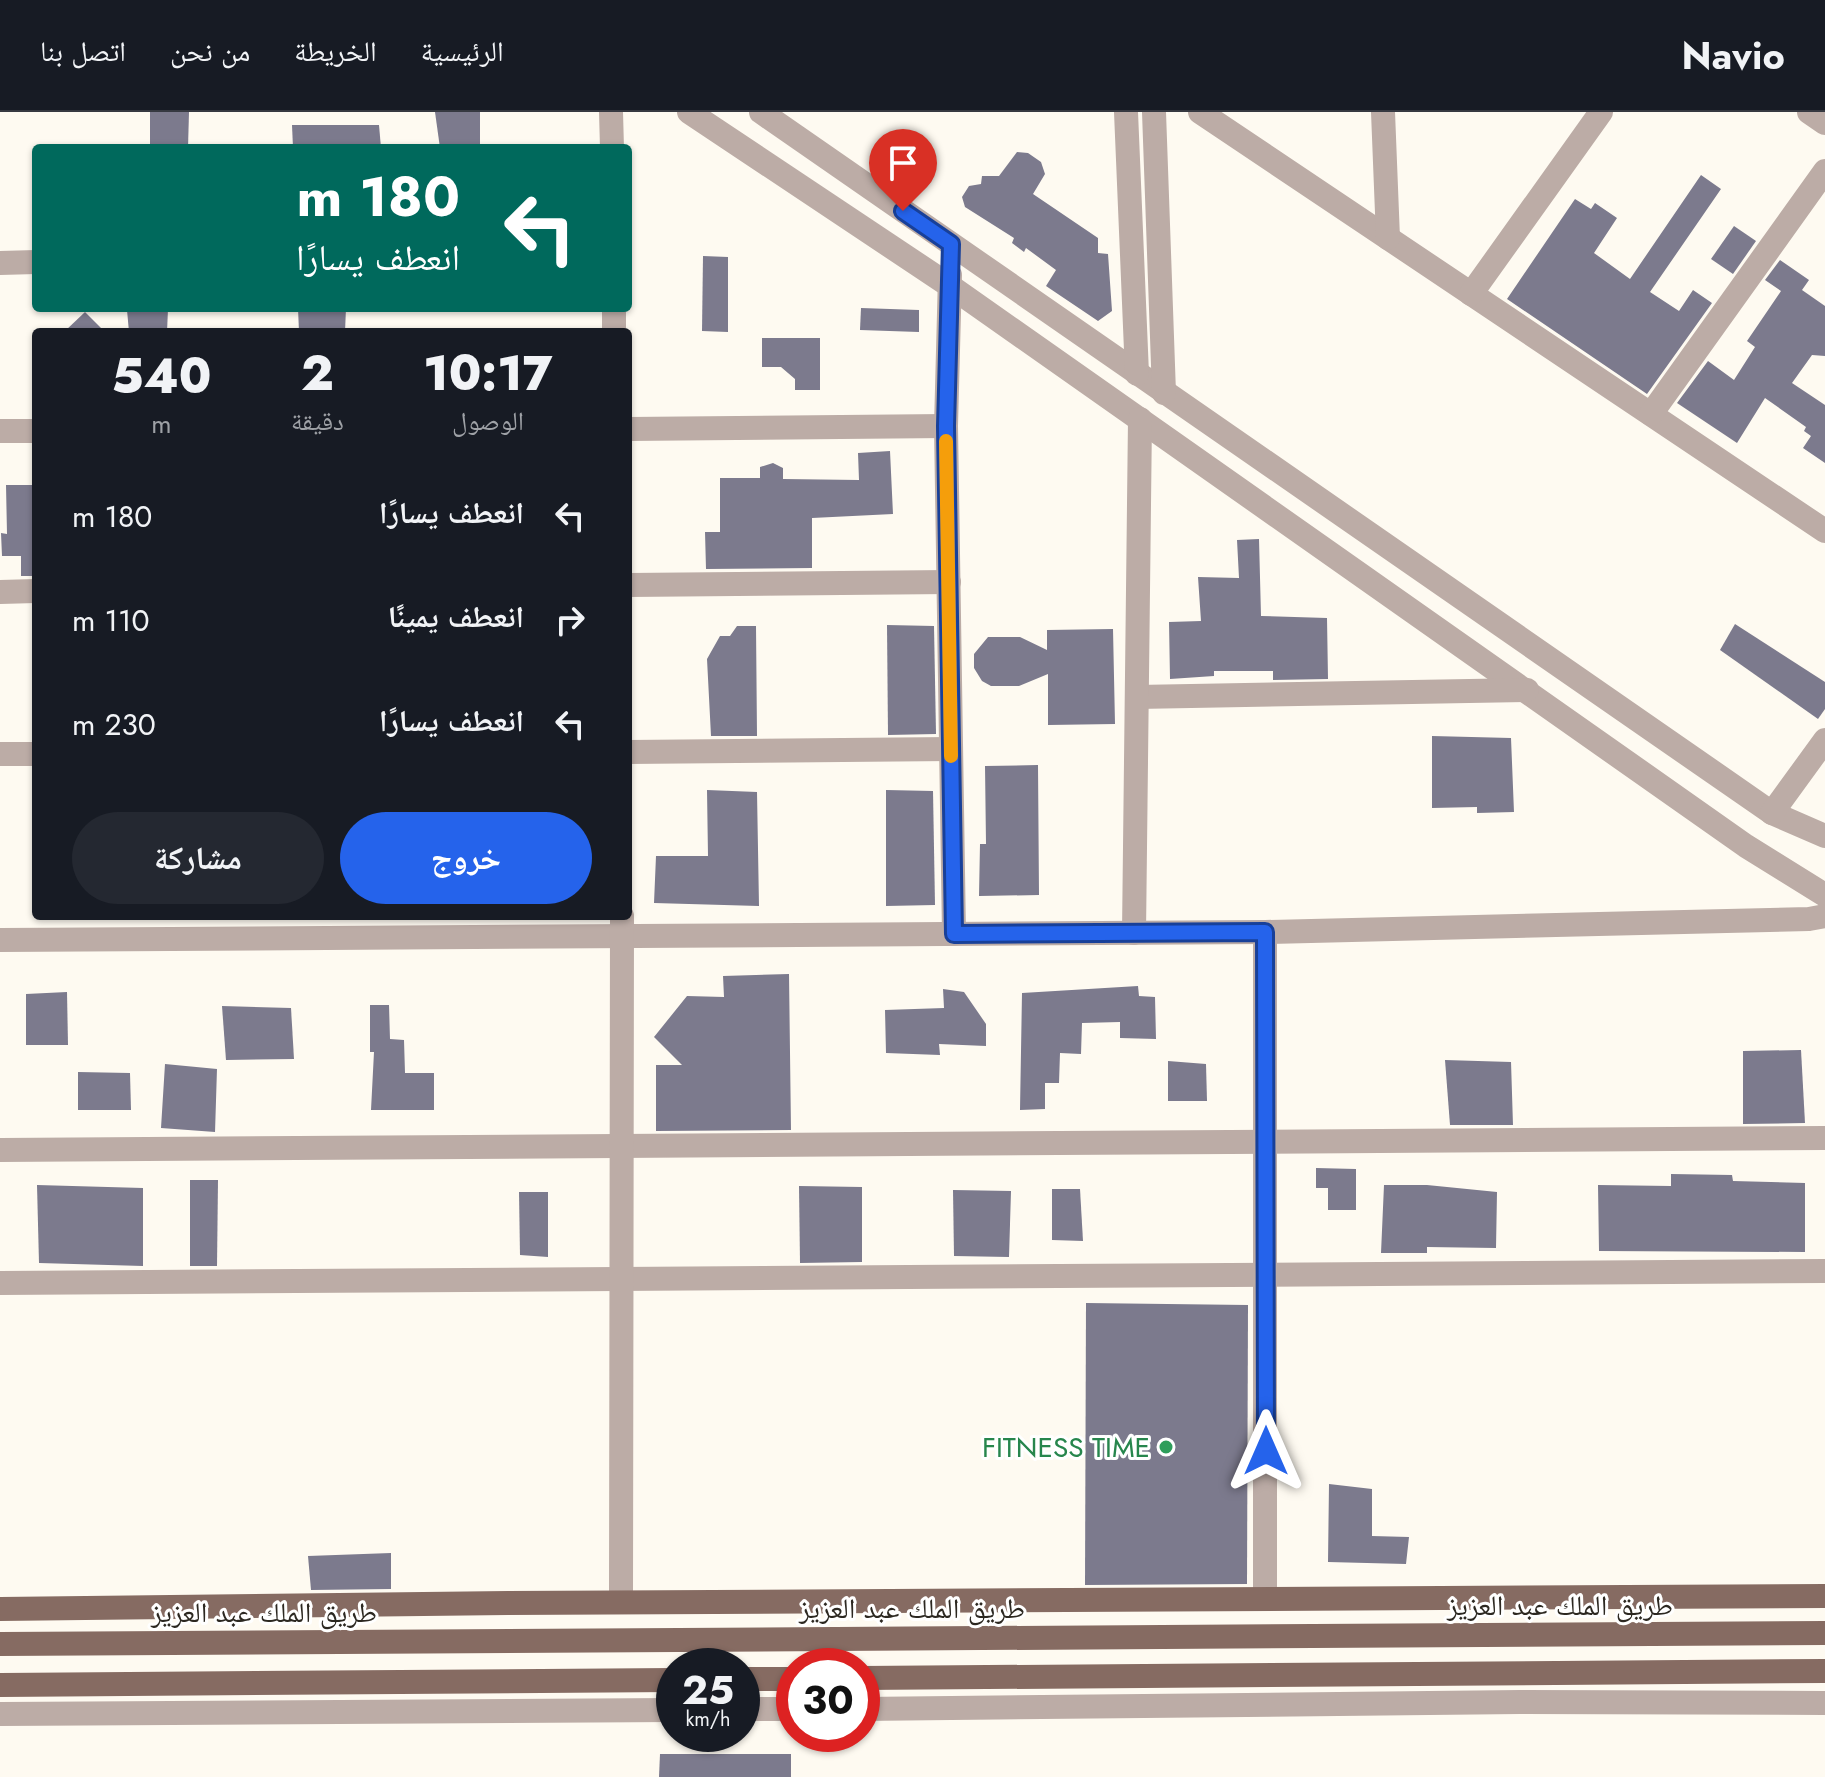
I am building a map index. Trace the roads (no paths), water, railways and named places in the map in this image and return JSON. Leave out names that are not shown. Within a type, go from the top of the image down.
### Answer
[{"type":"main road","points":[[0,1609],[621,1602],[1825,1596]]},
{"type":"main road","name":"طريق الملك عبد العزيز","points":[[0,1644],[1825,1633]]},
{"type":"main road","points":[[880,1678],[1825,1671]]},
{"type":"main road","points":[[0,1685],[656,1680]]},
{"type":"street","points":[[611,112],[612,144]]},
{"type":"street","points":[[689,112],[950,286],[1746,846],[1825,895]]},
{"type":"street","points":[[761,112],[1772,813],[1825,836]]},
{"type":"street","points":[[1126,112],[1137,374]]},
{"type":"street","points":[[1154,112],[1164,393]]},
{"type":"street","points":[[1200,112],[1825,531]]},
{"type":"street","points":[[1383,112],[1388,238]]},
{"type":"street","points":[[1471,294],[1601,112]]},
{"type":"street","points":[[1809,112],[1825,123]]},
{"type":"street","points":[[1651,414],[1825,171]]},
{"type":"street","points":[[951,244],[946,426],[954,934]]},
{"type":"street","points":[[0,263],[32,262]]},
{"type":"street","points":[[1134,933],[1140,419]]},
{"type":"street","points":[[632,429],[946,426]]},
{"type":"street","points":[[0,431],[32,431]]},
{"type":"street","points":[[632,585],[949,582]]},
{"type":"street","points":[[0,592],[32,591]]},
{"type":"street","points":[[1137,697],[1527,690]]},
{"type":"street","points":[[1772,813],[1825,740]]},
{"type":"street","points":[[632,752],[951,749]]},
{"type":"street","points":[[0,754],[32,754]]},
{"type":"street","points":[[0,940],[622,926],[954,934],[1265,932],[1809,919],[1825,916]]},
{"type":"street","points":[[621,1602],[622,926]]},
{"type":"street","points":[[1265,932],[1265,1599]]},
{"type":"street","points":[[0,1150],[1825,1138]]},
{"type":"street","points":[[0,1283],[1825,1271]]},
{"type":"street","points":[[880,1709],[1520,1702],[1825,1703]]},
{"type":"street","points":[[0,1714],[656,1710]]},
{"type":"place","name":"FITNESS TIME","points":[[1166,1447]]}]
